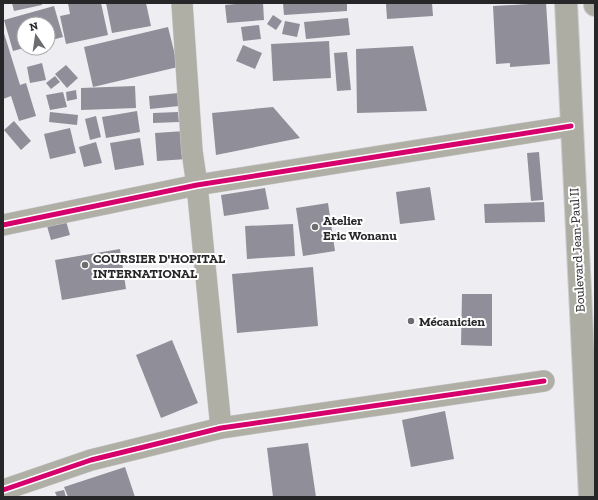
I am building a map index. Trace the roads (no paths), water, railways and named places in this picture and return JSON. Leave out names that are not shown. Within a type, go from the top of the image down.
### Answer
[{"type":"main road","name":"Boulevard Jean-Paul II","points":[[566,3],[590,497]]},
{"type":"street","points":[[182,3],[192,151],[197,185],[221,428]]},
{"type":"street","points":[[3,225],[197,185],[571,126]]},
{"type":"street","points":[[3,490],[91,460],[221,428],[544,381]]},
{"type":"place","name":"Atelier Eric Wonanu","points":[[315,227]]},
{"type":"place","name":"COURSIER D'HOPITAL INTERNATIONAL","points":[[85,265]]},
{"type":"place","name":"Mécanicien","points":[[411,321]]}]
